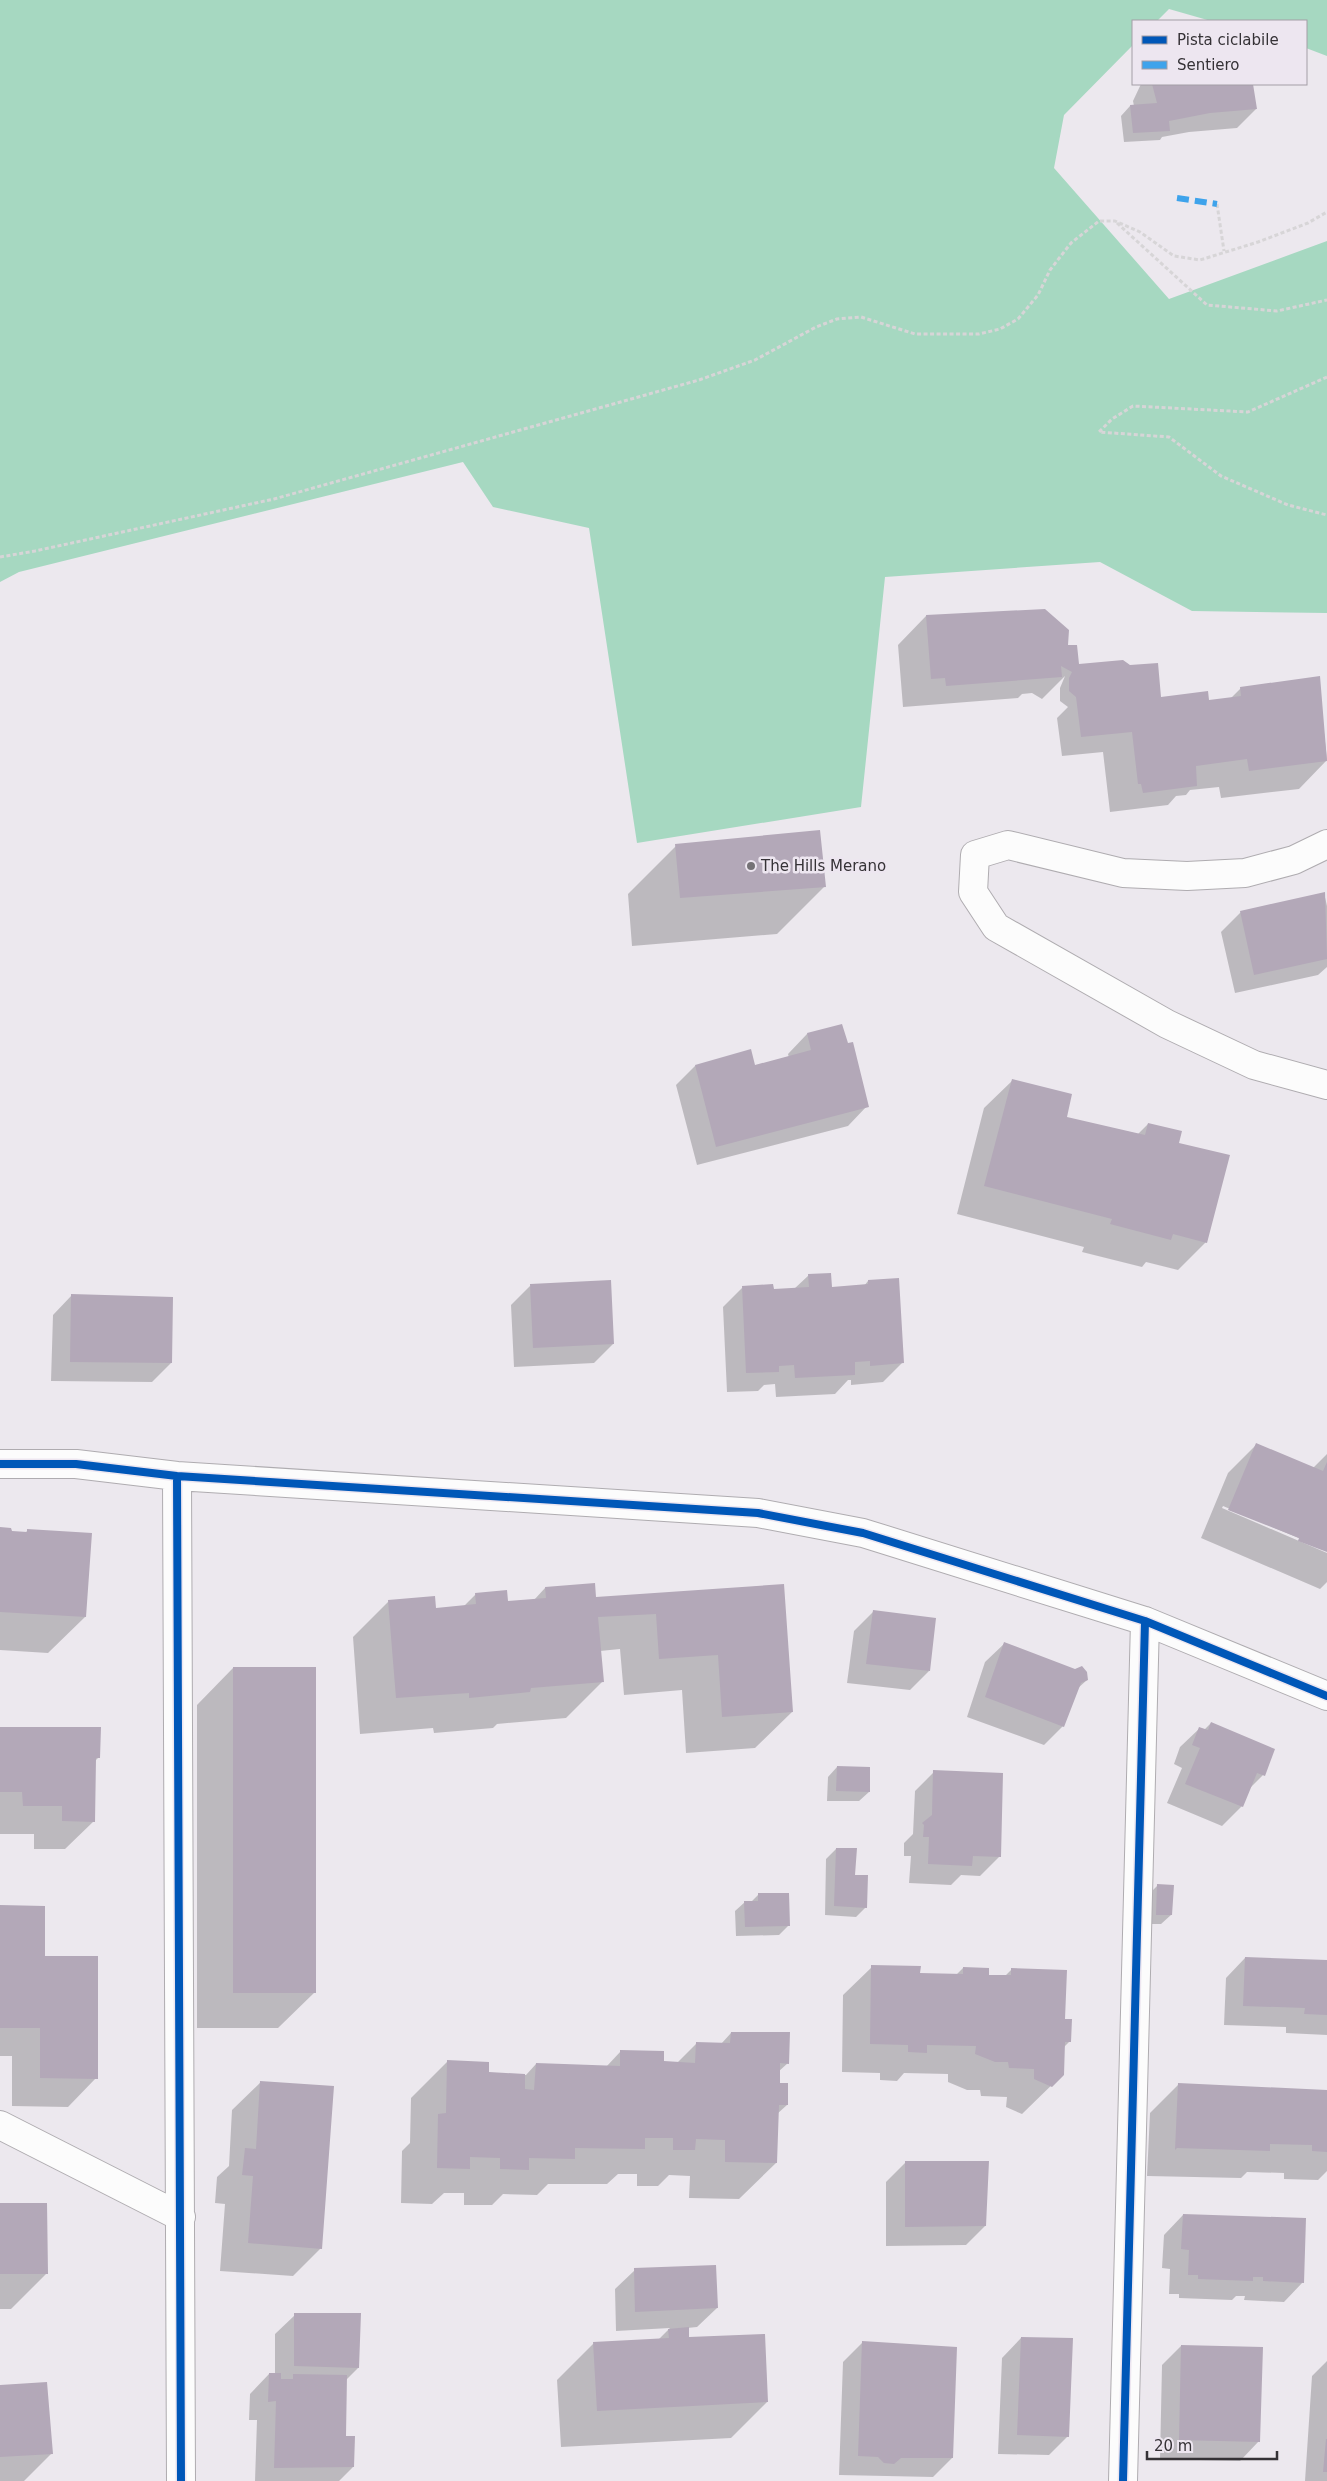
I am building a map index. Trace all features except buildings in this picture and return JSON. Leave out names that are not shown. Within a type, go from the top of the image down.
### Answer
[{"type":"street","points":[[1327,844],[1294,860],[1245,873],[1186,876],[1123,873],[1008,845],[975,856],[973,892],[996,926],[1167,1024],[1254,1065],[1327,1085]]},
{"type":"street","points":[[0,1464],[76,1464],[177,1476],[758,1513],[862,1533],[1144,1621],[1327,1696]]},
{"type":"street","points":[[177,1476],[182,2481]]},
{"type":"street","points":[[1123,2481],[1144,1621]]},
{"type":"street","points":[[0,2125],[181,2217]]},
{"type":"path","points":[[1218,204],[1224,251]]},
{"type":"path","points":[[0,557],[36,552],[274,499],[699,380],[755,360],[816,327],[837,319],[861,317],[916,334],[979,334],[1000,329],[1018,319],[1038,296],[1050,270],[1071,243],[1099,221],[1115,221],[1140,232],[1174,256],[1200,260],[1258,242],[1308,222],[1327,212]]},
{"type":"path","points":[[1115,221],[1206,305],[1277,311],[1327,300]]},
{"type":"path","points":[[1327,377],[1248,412],[1133,406],[1112,419],[1099,432],[1169,437],[1221,476],[1288,505],[1327,515]]},
{"type":"green space","points":[[0,0],[1327,0],[1327,56],[1307,48],[1307,20],[1208,20],[1169,9],[1158,20],[1132,20],[1132,46],[1064,115],[1054,168],[1169,299],[1327,241],[1327,613],[1192,611],[1100,562],[885,577],[861,807],[637,843],[589,528],[493,507],[463,462],[19,572],[0,582]]},
{"type":"marked path","points":[[1177,198],[1217,204]]},
{"type":"cycle path","points":[[0,1464],[76,1464],[177,1476],[758,1513],[863,1533],[1145,1621],[1327,1696]]},
{"type":"cycle path","points":[[177,1476],[181,2481]]},
{"type":"cycle path","points":[[1123,2481],[1145,1621]]},
{"type":"place","name":"The Hills Merano","points":[[751,866]]}]
